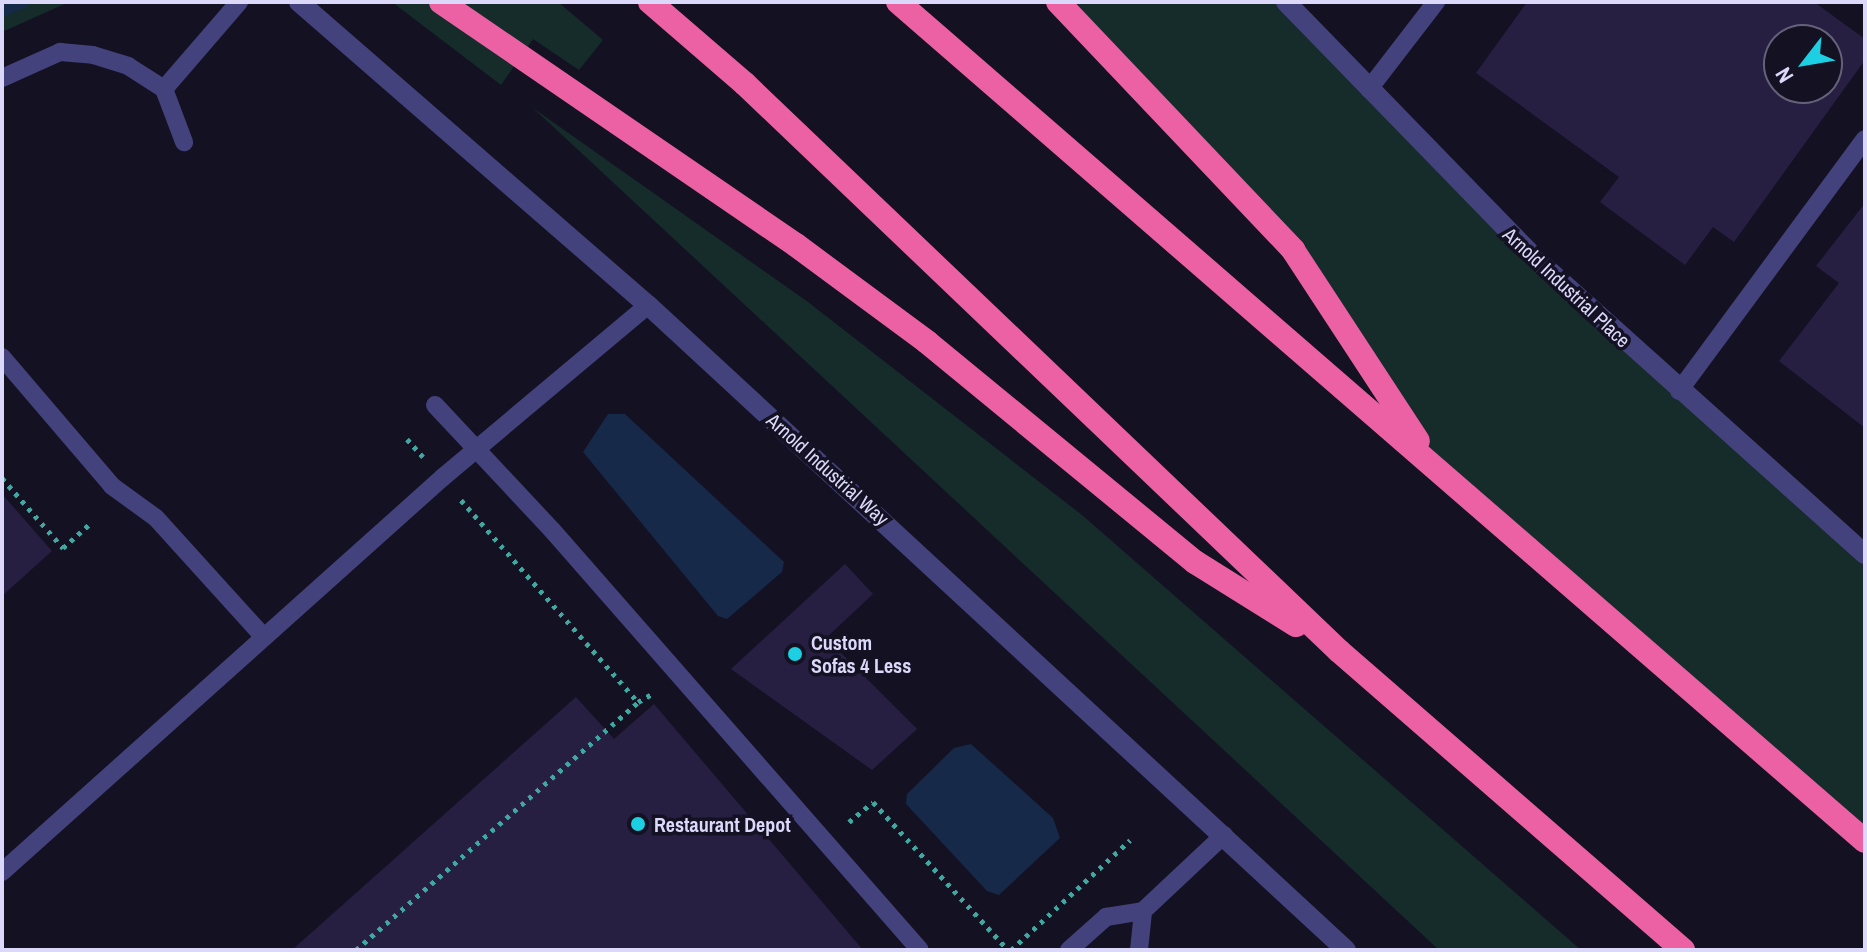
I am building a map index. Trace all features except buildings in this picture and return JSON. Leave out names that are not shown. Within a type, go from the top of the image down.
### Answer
[{"type":"highway","points":[[441,2],[796,245],[915,333],[1195,562],[1339,651]]},
{"type":"highway","points":[[650,2],[745,84],[1339,651],[1683,950]]},
{"type":"highway","points":[[898,2],[1865,841]]},
{"type":"highway","points":[[1058,2],[1293,250],[1435,467]]},
{"type":"street","name":"Arnold Industrial Way","points":[[299,2],[648,305],[1346,950]]},
{"type":"street","name":"Arnold Industrial Place","points":[[1286,2],[1537,260],[1679,391],[1865,554]]},
{"type":"lane","points":[[164,89],[239,2]]},
{"type":"lane","points":[[1369,89],[1436,2]]},
{"type":"lane","points":[[2,78],[60,52],[128,66],[164,89],[184,142]]},
{"type":"lane","points":[[1679,391],[1865,139]]},
{"type":"lane","points":[[2,872],[263,636],[648,305]]},
{"type":"lane","points":[[2,357],[112,486],[156,518],[263,636]]},
{"type":"lane","points":[[435,405],[920,950]]},
{"type":"lane","points":[[1069,950],[1106,917],[1143,911],[1224,835]]},
{"type":"lane","points":[[1139,950],[1143,911]]},
{"type":"path","points":[[2,478],[63,548],[92,522]]},
{"type":"path","points":[[356,950],[638,702]]},
{"type":"path","points":[[1011,950],[1130,840]]},
{"type":"green space","points":[[2,2],[69,2],[2,32]]},
{"type":"green space","points":[[392,2],[558,2],[603,40],[579,70],[533,39],[501,85]]},
{"type":"green space","points":[[1058,2],[1286,2],[1369,89],[1865,554],[1865,847],[1435,467],[1293,250]]},
{"type":"green space","points":[[533,108],[808,302],[1082,515],[1581,950],[1439,950]]},
{"type":"water","points":[[608,414],[625,414],[784,562],[782,572],[727,619],[718,616],[583,452]]},
{"type":"water","points":[[971,744],[1053,818],[1060,838],[999,895],[987,891],[906,804],[907,794],[954,748]]},
{"type":"waterway","points":[[2,11],[23,2]]},
{"type":"place","name":"Custom Sofas 4 Less","points":[[795,654]]},
{"type":"place","name":"Restaurant Depot","points":[[638,824]]}]
